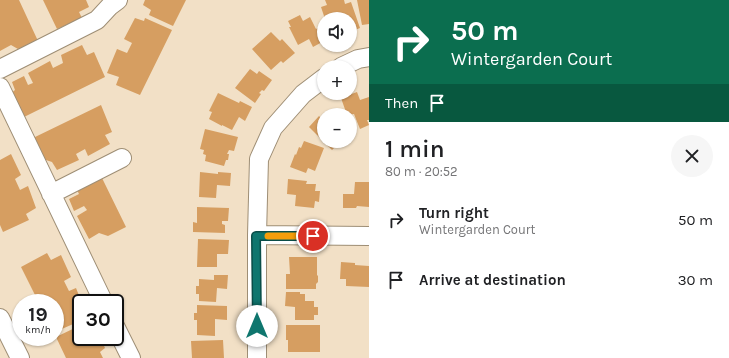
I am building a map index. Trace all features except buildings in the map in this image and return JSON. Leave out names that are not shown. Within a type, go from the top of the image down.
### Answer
[{"type":"street","points":[[0,69],[97,20],[112,2]]},
{"type":"street","points":[[356,60],[369,57]]},
{"type":"street","points":[[257,358],[256,236],[259,159],[273,128],[303,94],[317,83]]},
{"type":"street","points":[[0,87],[100,294]]},
{"type":"street","points":[[52,194],[122,158]]},
{"type":"street","points":[[256,236],[369,236]]},
{"type":"street","points":[[0,318],[20,358]]},
{"type":"street","points":[[124,344],[131,358]]},
{"type":"slow traffic","points":[[268,236],[297,236]]},
{"type":"route","points":[[257,326],[256,236],[313,236]]}]
